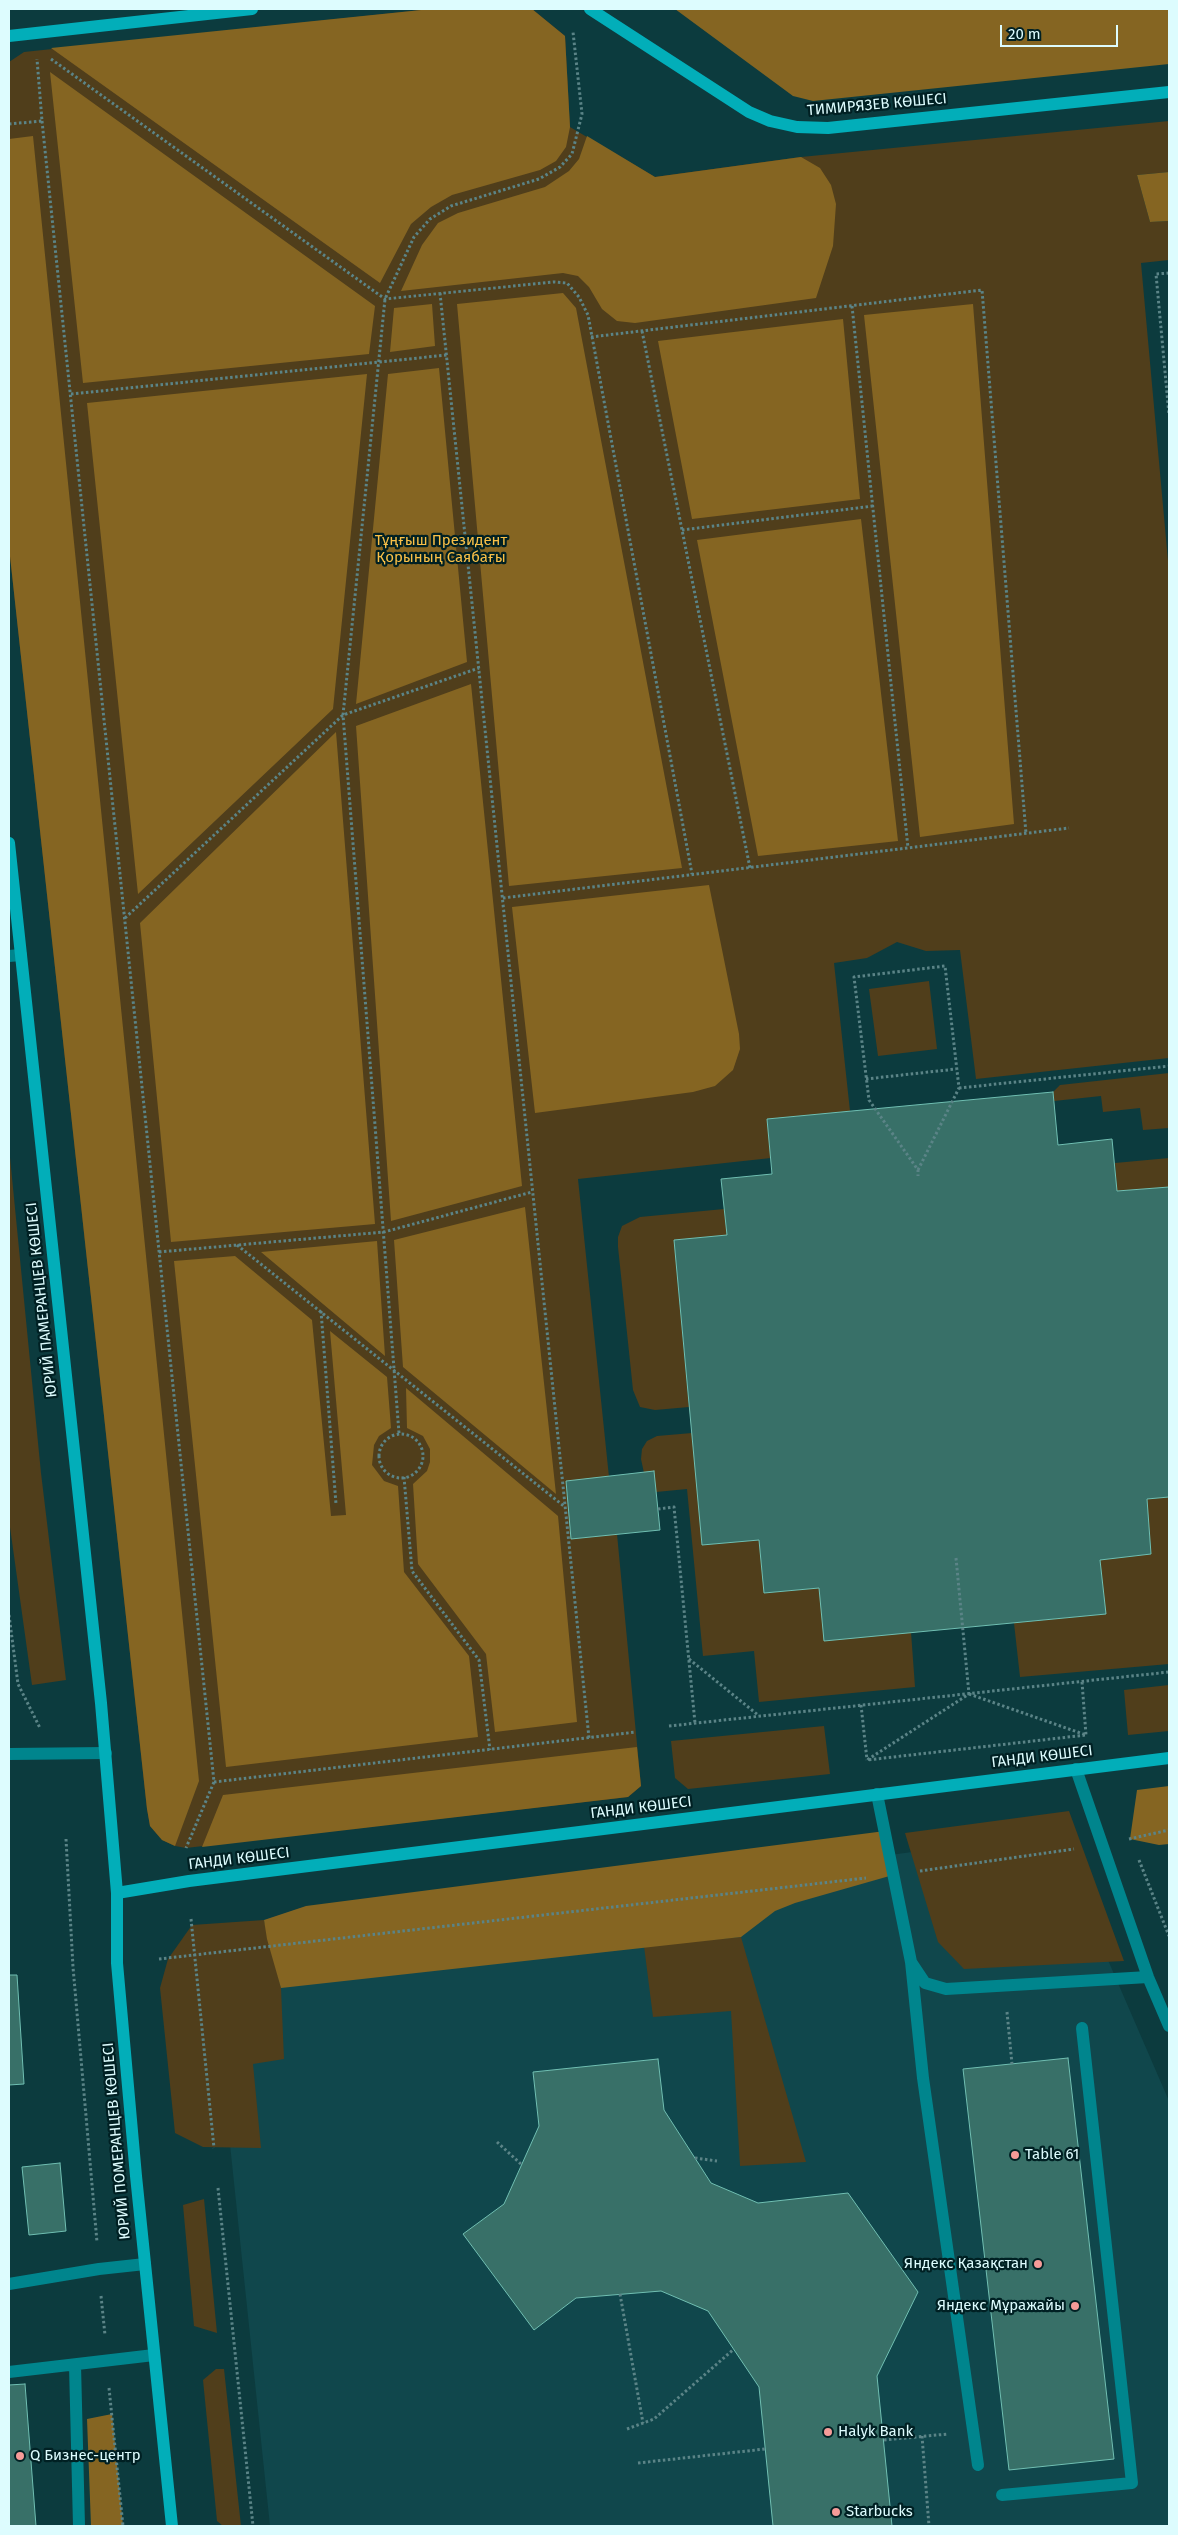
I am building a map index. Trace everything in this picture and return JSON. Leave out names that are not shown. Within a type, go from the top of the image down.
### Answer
[{"type":"street","points":[[9,36],[252,9]]},
{"type":"street","name":"ТИМИРЯЗЕВ КӨШЕСІ","points":[[590,9],[749,112],[770,121],[797,127],[828,128],[1169,92]]},
{"type":"street","name":"ЮРИЙ ПАМЕРАНЦЕВ КӨШЕСІ","points":[[9,843],[15,955],[106,1753]]},
{"type":"street","name":"ЮРИЙ ПОМЕРАНЦЕВ КӨШЕСІ","points":[[106,1753],[116,1893],[118,1963],[145,2264],[172,2526]]},
{"type":"street","name":"ГАНДИ КӨШЕСІ","points":[[116,1893],[189,1881],[1169,1758]]},
{"type":"lane","points":[[9,1754],[106,1753]]},
{"type":"lane","points":[[1076,1769],[1148,1977],[1169,2026]]},
{"type":"lane","points":[[877,1794],[911,1962],[924,2078],[978,2465]]},
{"type":"lane","points":[[911,1962],[925,1983],[946,1989],[1148,1977]]},
{"type":"lane","points":[[1002,2495],[1132,2483],[1082,2028]]},
{"type":"lane","points":[[9,2284],[99,2269],[145,2264]]},
{"type":"lane","points":[[9,2372],[154,2355]]},
{"type":"lane","points":[[75,2365],[79,2526]]},
{"type":"path","points":[[399,1434],[343,715],[384,299],[414,237],[430,219],[451,206],[539,179],[560,166],[572,154],[582,114],[574,34]]},
{"type":"path","points":[[186,1848],[214,1782],[37,59],[51,59],[384,299],[554,282],[567,284],[580,297],[588,315],[692,874]]},
{"type":"path","points":[[9,124],[42,121]]},
{"type":"path","points":[[1169,273],[1156,274],[1169,415]]},
{"type":"path","points":[[591,337],[982,290],[1026,834]]},
{"type":"path","points":[[440,293],[588,1738]]},
{"type":"path","points":[[852,306],[908,848]]},
{"type":"path","points":[[642,330],[750,868]]},
{"type":"path","points":[[71,394],[447,355]]},
{"type":"path","points":[[682,530],[873,506]]},
{"type":"path","points":[[125,919],[343,715],[479,668]]},
{"type":"path","points":[[503,898],[1069,828]]},
{"type":"path","points":[[918,1170],[868,1100],[854,977],[945,966],[959,1088],[918,1170],[918,1176]]},
{"type":"path","points":[[959,1088],[1169,1066]]},
{"type":"path","points":[[866,1079],[956,1069]]},
{"type":"path","points":[[159,1252],[384,1232],[533,1192]]},
{"type":"path","points":[[237,1245],[565,1507]]},
{"type":"path","points":[[320,1311],[336,1504]]},
{"type":"path","points":[[399,1434],[414,1437],[419,1443],[423,1458],[417,1471],[404,1477],[396,1477],[384,1470],[379,1458],[382,1445],[387,1439],[399,1434]]},
{"type":"path","points":[[404,1477],[412,1571],[479,1660],[490,1750]]},
{"type":"path","points":[[658,1509],[674,1507],[695,1723]]},
{"type":"path","points":[[956,1558],[969,1694]]},
{"type":"path","points":[[9,1615],[18,1684],[32,1709],[51,1754]]},
{"type":"path","points":[[688,1659],[758,1716]]},
{"type":"path","points":[[669,1726],[1169,1672]]},
{"type":"path","points":[[1082,1682],[1086,1735]]},
{"type":"path","points":[[969,1694],[1086,1735]]},
{"type":"path","points":[[867,1760],[969,1694]]},
{"type":"path","points":[[861,1705],[867,1760]]},
{"type":"path","points":[[214,1782],[636,1732]]},
{"type":"path","points":[[867,1760],[1086,1735]]},
{"type":"path","points":[[159,1960],[893,1875],[1103,1845],[1169,1830]]},
{"type":"path","points":[[66,1839],[73,1967],[123,2526]]},
{"type":"path","points":[[1130,1839],[1134,1848]]},
{"type":"path","points":[[1137,1856],[1169,1936]]},
{"type":"path","points":[[191,1919],[214,2148]]},
{"type":"path","points":[[1005,1986],[1012,2064]]},
{"type":"path","points":[[497,2142],[522,2165]]},
{"type":"path","points":[[695,2158],[717,2161]]},
{"type":"path","points":[[218,2188],[253,2526]]},
{"type":"path","points":[[620,2294],[642,2423]]},
{"type":"path","points":[[627,2429],[654,2419],[734,2349]]},
{"type":"path","points":[[884,2440],[974,2432]]},
{"type":"path","points":[[922,2436],[929,2526]]},
{"type":"path","points":[[638,2463],[765,2449]]},
{"type":"shaded area","points":[[1053,1833],[1169,2101],[1169,2526],[270,2526],[209,1944],[267,1939]]},
{"type":"green space","name":"Тұңғыш Президент Қорының Саябағы","points":[[431,9],[532,9],[565,36],[570,127],[655,177],[801,157],[1169,121],[1169,172],[1137,175],[1150,222],[1169,221],[1169,260],[1141,263],[1169,572],[1169,1058],[976,1079],[960,950],[926,951],[897,942],[867,958],[834,963],[850,1111],[767,1119],[771,1158],[578,1179],[609,1477],[566,1482],[571,1539],[617,1534],[641,1786],[628,1797],[186,1848],[175,1846],[162,1840],[150,1826],[147,1809],[9,547],[9,62],[24,52]]},
{"type":"green space","points":[[431,9],[532,9],[565,36],[570,127],[566,147],[556,161],[540,170],[452,195],[431,207],[411,224],[380,283],[51,48]]},
{"type":"green space","points":[[675,9],[1169,9],[1169,64],[813,101],[793,96]]},
{"type":"green space","points":[[50,72],[375,306],[369,354],[83,383]]},
{"type":"green space","points":[[33,136],[199,1781],[175,1846],[162,1840],[150,1826],[147,1809],[9,547],[9,139]]},
{"type":"green space","points":[[587,136],[655,177],[801,157],[820,168],[831,185],[836,204],[833,246],[816,298],[635,323],[617,321],[602,309],[589,287],[578,276],[563,273],[401,291],[422,245],[438,223],[458,213],[545,187],[569,171],[579,159]]},
{"type":"green space","points":[[1169,172],[1169,221],[1150,222],[1137,175]]},
{"type":"green space","points":[[563,293],[576,308],[682,868],[509,886],[457,304]]},
{"type":"green space","points":[[432,304],[435,346],[390,352],[394,308]]},
{"type":"green space","points":[[973,304],[1014,824],[920,837],[864,315]]},
{"type":"green space","points":[[843,319],[860,499],[692,519],[658,341]]},
{"type":"green space","points":[[439,368],[467,662],[356,704],[388,374]]},
{"type":"green space","points":[[367,374],[333,709],[138,894],[87,403]]},
{"type":"green space","points":[[861,519],[898,841],[758,856],[697,540]]},
{"type":"green space","points":[[471,684],[522,1186],[391,1221],[356,726]]},
{"type":"green space","points":[[336,732],[375,1224],[171,1242],[140,923]]},
{"type":"green space","points":[[709,885],[739,1034],[740,1049],[733,1070],[715,1086],[693,1092],[535,1113],[512,907]]},
{"type":"green space","points":[[929,981],[937,1049],[878,1056],[869,989]]},
{"type":"green space","points":[[1169,1073],[1169,1128],[1143,1130],[1140,1108],[1103,1112],[1101,1096],[1054,1101],[1053,1092],[1060,1085]]},
{"type":"green space","points":[[9,1147],[41,1473],[66,1680],[32,1685],[9,1520]]},
{"type":"green space","points":[[1169,1158],[1169,1187],[1117,1191],[1115,1163]]},
{"type":"green space","points":[[525,1207],[556,1494],[403,1367],[394,1240]]},
{"type":"green space","points":[[724,1209],[727,1235],[674,1240],[689,1407],[655,1410],[640,1407],[633,1390],[618,1247],[618,1237],[622,1226],[640,1217]]},
{"type":"green space","points":[[377,1241],[385,1356],[261,1252]]},
{"type":"green space","points":[[235,1256],[312,1320],[331,1516],[346,1515],[330,1331],[387,1377],[391,1428],[379,1436],[374,1445],[372,1465],[384,1481],[398,1486],[404,1572],[469,1656],[478,1737],[226,1767],[174,1261]]},
{"type":"green space","points":[[406,1388],[558,1516],[577,1722],[495,1732],[486,1654],[418,1564],[413,1484],[427,1471],[430,1462],[430,1449],[423,1436],[407,1428]]},
{"type":"green space","points":[[692,1433],[702,1545],[759,1540],[764,1593],[819,1588],[911,1632],[915,1687],[759,1702],[754,1651],[703,1656],[687,1489],[656,1492],[644,1473],[641,1459],[642,1449],[647,1441],[657,1436]]},
{"type":"green space","points":[[1169,1497],[1169,1664],[1020,1677],[1014,1623],[1105,1614],[1100,1560],[1151,1554],[1147,1499]]},
{"type":"green space","points":[[1169,1685],[1169,1731],[1128,1735],[1124,1690]]},
{"type":"green space","points":[[824,1726],[830,1774],[688,1789],[675,1778],[671,1741]]},
{"type":"green space","points":[[637,1747],[641,1786],[628,1797],[202,1847],[223,1795]]},
{"type":"green space","points":[[1169,1786],[1169,1844],[1159,1845],[1130,1839],[1137,1790]]},
{"type":"green space","points":[[1069,1811],[1124,1961],[964,1969],[938,1942],[905,1833]]},
{"type":"green space","points":[[885,1831],[893,1875],[795,1903],[775,1911],[741,1937],[281,1988],[267,1939],[264,1920],[306,1906]]},
{"type":"green space","points":[[264,1920],[281,1988],[284,2059],[253,2064],[261,2148],[203,2147],[175,2133],[160,1988],[168,1959],[192,1925]]},
{"type":"green space","points":[[741,1937],[806,2162],[740,2166],[731,2011],[653,2017],[644,1946]]},
{"type":"green space","points":[[204,2199],[217,2333],[194,2326],[183,2205]]},
{"type":"green space","points":[[216,2369],[224,2369],[241,2526],[223,2526],[217,2521],[203,2380]]},
{"type":"green space","points":[[112,2414],[123,2526],[91,2526],[87,2419]]},
{"type":"building","points":[[1053,1092],[1058,1145],[1112,1139],[1117,1191],[1169,1187],[1169,1497],[1147,1499],[1151,1554],[1100,1560],[1106,1614],[824,1641],[819,1588],[764,1593],[759,1540],[702,1545],[674,1240],[727,1235],[721,1179],[772,1174],[767,1119]]},
{"type":"building","points":[[654,1471],[660,1530],[571,1539],[566,1481]]},
{"type":"building","points":[[9,1975],[17,1975],[24,2084],[9,2085]]},
{"type":"building","name":"Яндекс Қазақстан","points":[[1068,2058],[1114,2459],[1009,2470],[963,2069]]},
{"type":"building","points":[[658,2059],[664,2110],[711,2183],[758,2203],[848,2193],[918,2292],[877,2376],[892,2526],[773,2526],[759,2387],[708,2311],[661,2291],[576,2298],[534,2330],[463,2234],[504,2204],[539,2126],[533,2072]]},
{"type":"building","points":[[60,2163],[66,2231],[29,2235],[22,2167]]},
{"type":"building","name":"Q Бизнес-центр","points":[[25,2384],[36,2526],[9,2526],[9,2385]]},
{"type":"place","name":"Table 61","points":[[1015,2155]]},
{"type":"place","name":"Яндекс Қазақстан","points":[[1038,2264]]},
{"type":"place","name":"Яндекс Мұражайы","points":[[1075,2306]]},
{"type":"place","name":"Halyk Bank","points":[[828,2432]]},
{"type":"place","name":"Q Бизнес-центр","points":[[20,2456]]},
{"type":"place","name":"Starbucks","points":[[836,2512]]}]
